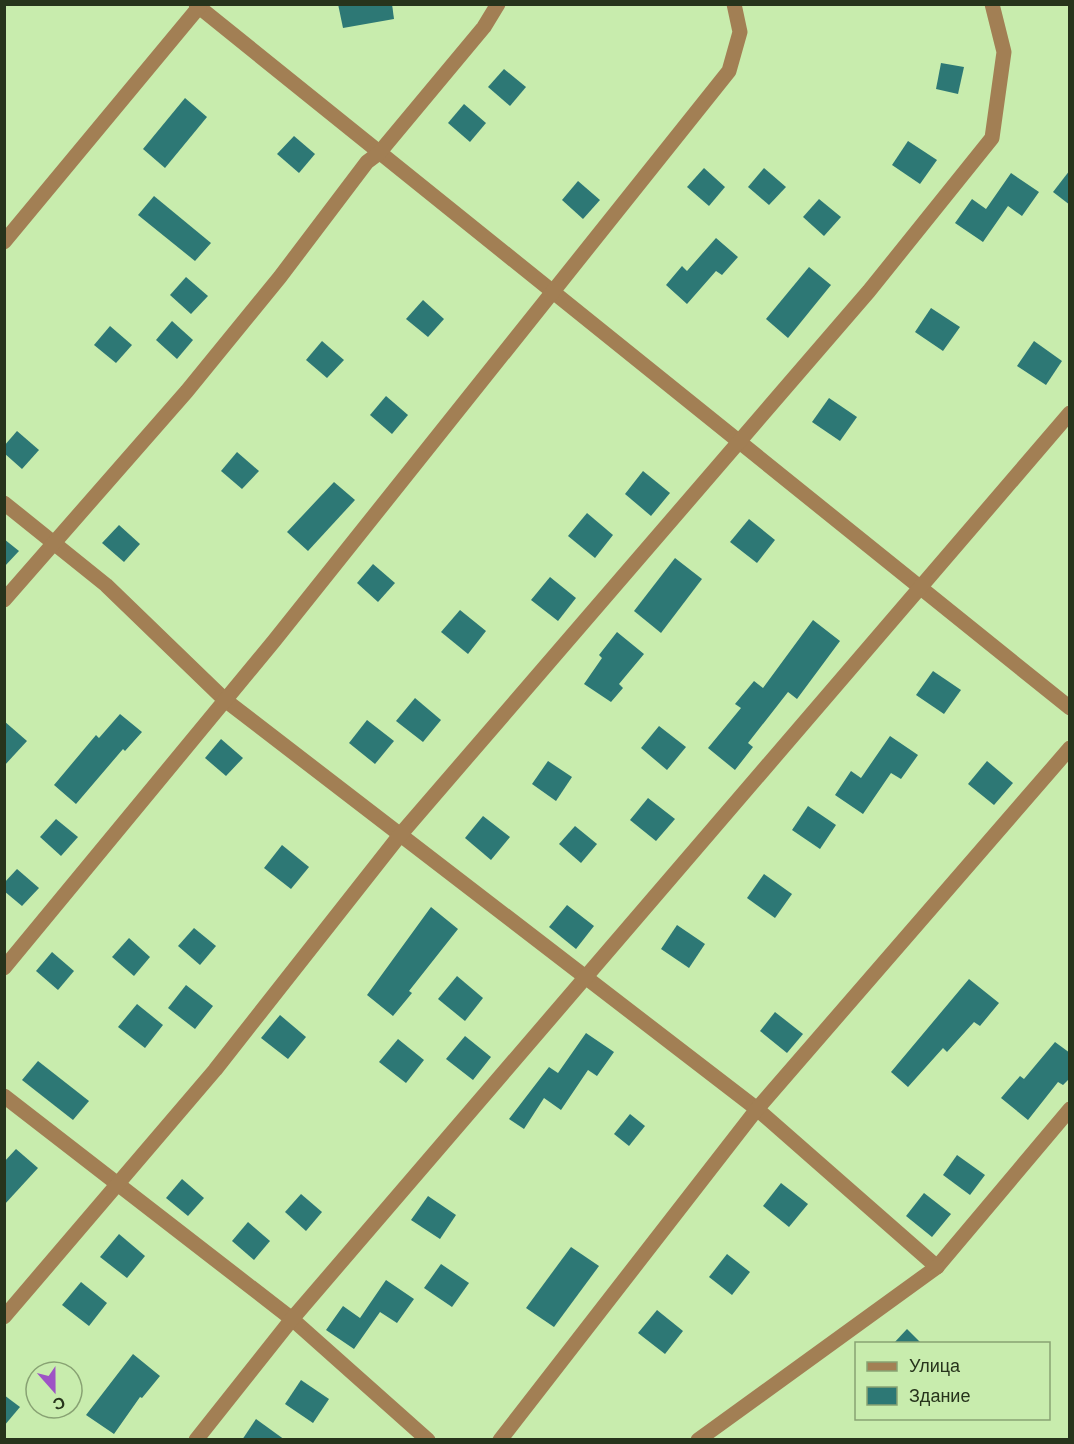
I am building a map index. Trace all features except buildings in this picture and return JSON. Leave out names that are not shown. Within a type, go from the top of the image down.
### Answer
[{"type":"street","points":[[4,600],[187,391],[280,277],[367,162],[379,153],[484,27],[498,4]]},
{"type":"street","points":[[4,968],[225,700],[729,71],[740,32],[734,4]]},
{"type":"street","points":[[4,1317],[215,1070],[400,835],[869,291],[992,138],[1004,52],[992,4]]},
{"type":"street","points":[[4,242],[199,5],[379,153],[555,291],[1070,708]]},
{"type":"street","points":[[196,1440],[292,1319],[1070,412]]},
{"type":"street","points":[[4,503],[52,544],[106,585],[225,700],[757,1109],[937,1266]]},
{"type":"street","points":[[500,1440],[757,1109],[1070,748]]},
{"type":"street","points":[[4,1096],[292,1319],[428,1440]]},
{"type":"street","points":[[698,1440],[937,1266],[1070,1109]]}]
